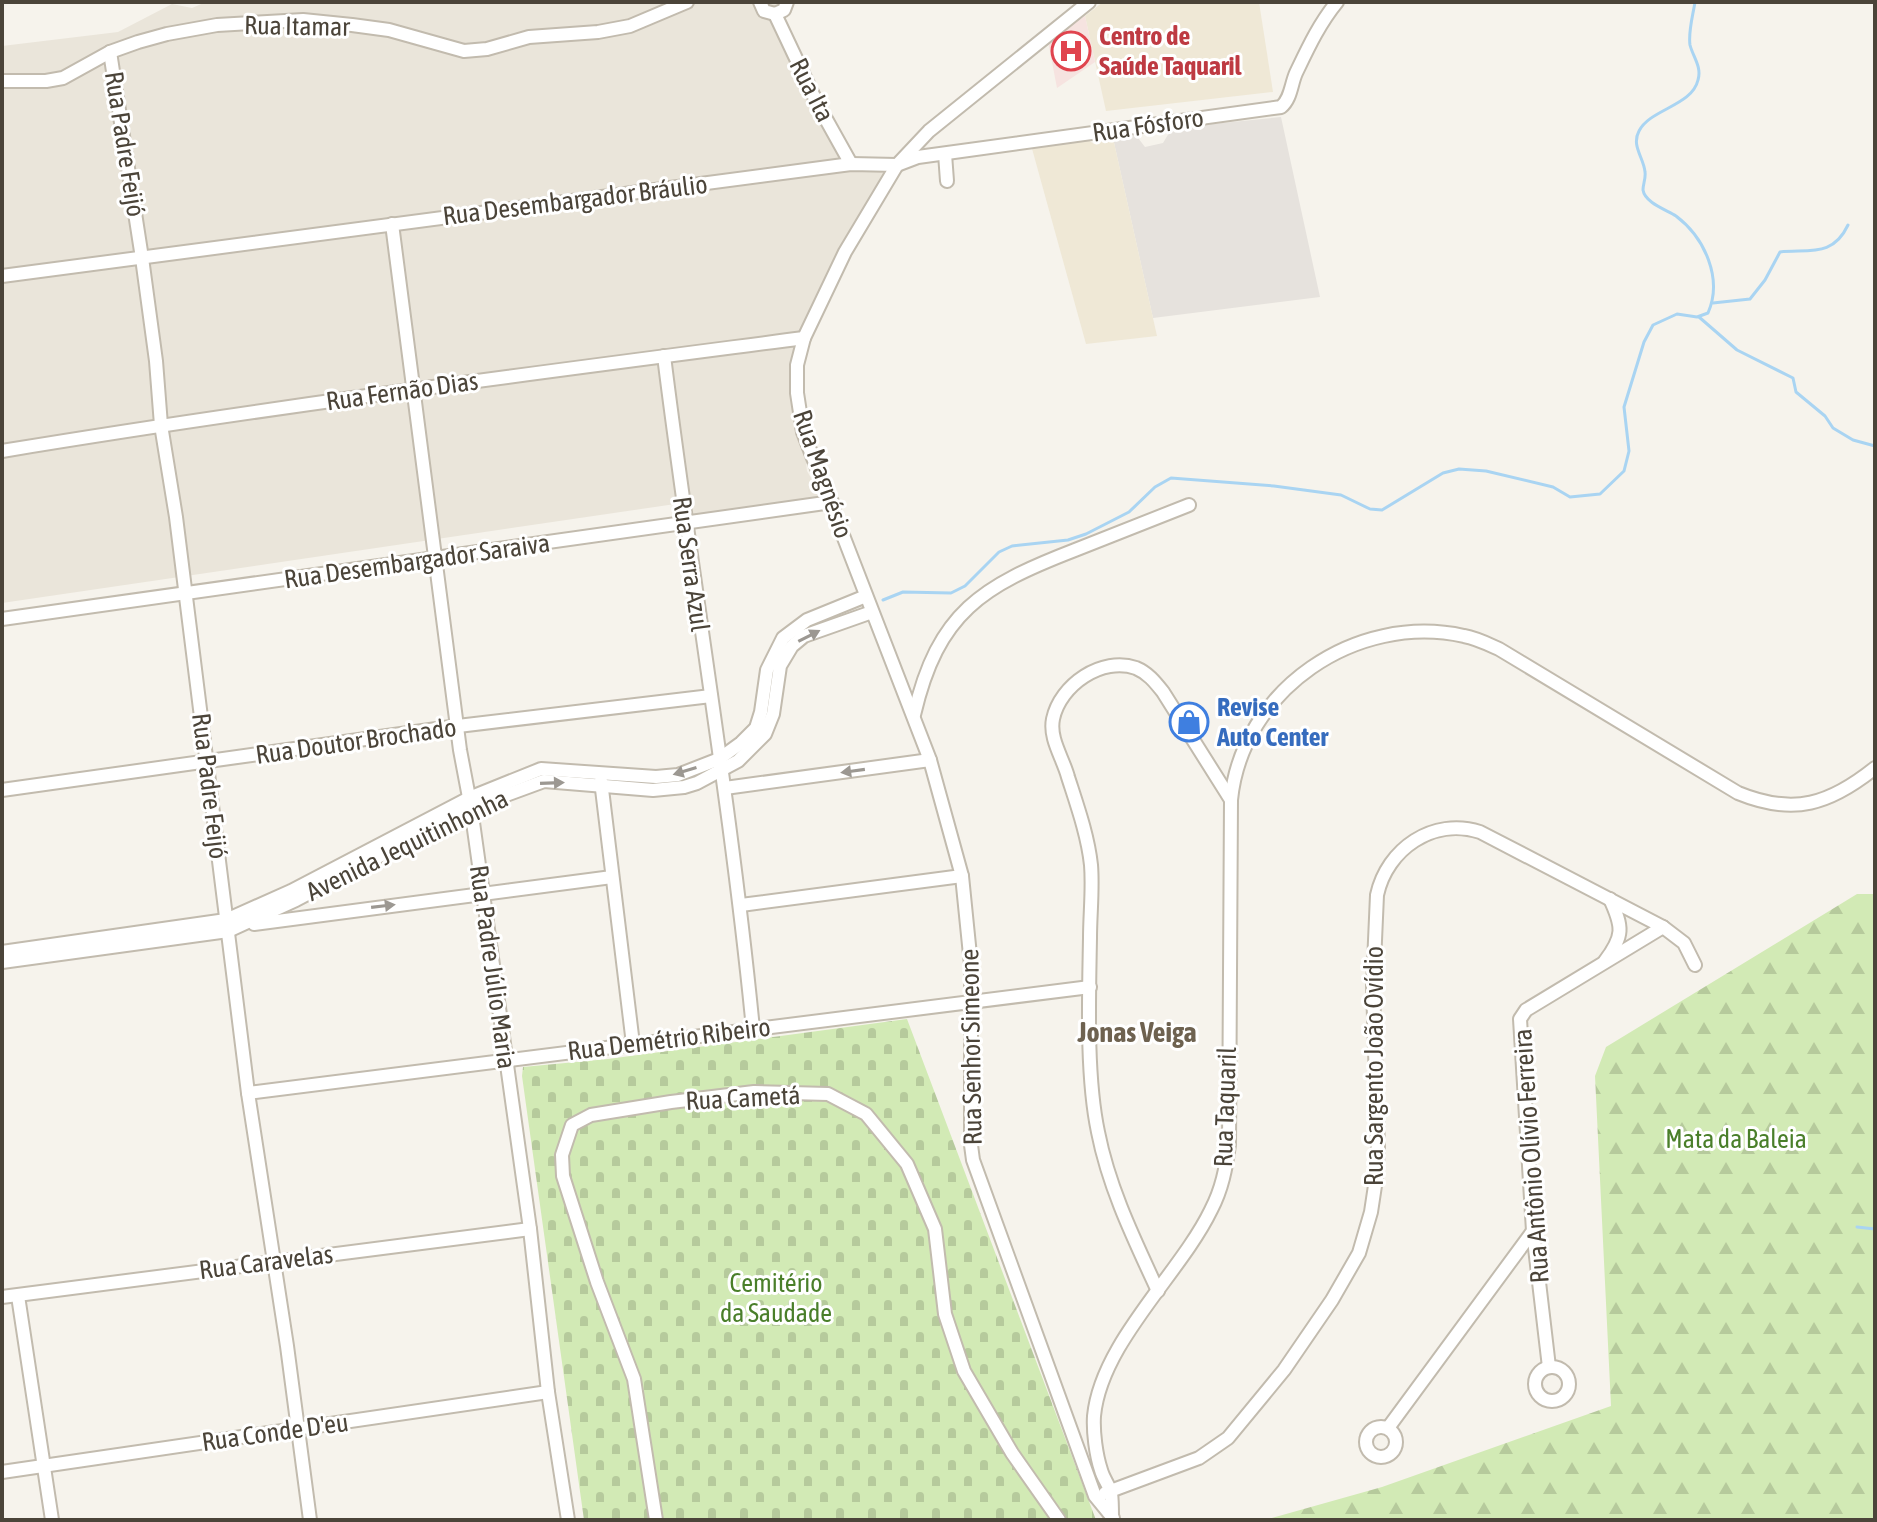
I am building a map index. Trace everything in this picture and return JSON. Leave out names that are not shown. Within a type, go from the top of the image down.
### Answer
[{"type":"street","name":"Rua Itamar","points":[[2,81],[63,78],[110,52],[167,34],[217,25],[303,20],[389,30],[464,51],[487,49],[529,37],[598,32],[630,26],[687,2]]},
{"type":"street","points":[[760,2],[764,11],[775,14],[784,10],[787,2]]},
{"type":"street","points":[[897,165],[919,139],[1089,2]]},
{"type":"street","name":"Rua Fósforo","points":[[897,165],[918,157],[1281,107],[1287,102],[1292,81],[1309,43],[1337,2]]},
{"type":"street","name":"Rua Ita","points":[[775,14],[817,103],[851,164]]},
{"type":"street","name":"Rua Padre Feijó","points":[[110,52],[142,258],[161,425],[231,926],[248,1093],[310,1520]]},
{"type":"street","points":[[945,154],[947,181]]},
{"type":"street","name":"Rua Desembargador Bráulio","points":[[2,276],[851,164],[897,165]]},
{"type":"street","name":"Rua Magnésio","points":[[872,612],[799,419],[797,365],[804,338],[845,252],[897,165]]},
{"type":"street","name":"Rua Padre Júlio Maria","points":[[392,224],[435,560],[568,1520]]},
{"type":"street","name":"Rua Fernão Dias","points":[[2,451],[412,389],[804,338]]},
{"type":"street","name":"Rua Serra Azul","points":[[664,356],[741,905],[753,1029]]},
{"type":"street","name":"Rua Desembargador Saraiva","points":[[2,619],[832,502]]},
{"type":"street","points":[[914,715],[931,661],[946,635],[980,595],[1021,571],[1189,505]]},
{"type":"street","name":"Avenida Jequitinhonha","points":[[2,962],[231,926],[541,769],[653,790],[684,787],[720,765],[756,728],[767,670],[783,638],[807,620],[866,596]]},
{"type":"street","name":"Avenida Jequitinhonha","points":[[720,765],[738,761],[769,726],[778,673],[792,646],[811,634],[872,612]]},
{"type":"street","name":"Rua Senhor Simeone","points":[[872,612],[930,760],[962,876],[972,1000],[973,1160],[1095,1496],[1113,1519]]},
{"type":"street","name":"Rua Taquaril","points":[[1113,1519],[1110,1492],[1100,1469],[1094,1416],[1100,1391],[1115,1358],[1211,1211],[1226,1170],[1229,1145],[1233,776],[1246,744],[1281,691],[1304,670],[1366,640],[1410,633],[1466,636],[1499,649],[1738,793],[1753,799],[1787,805],[1825,801],[1875,768]]},
{"type":"street","points":[[1158,1291],[1115,1191],[1100,1143],[1093,1103],[1091,865],[1068,775],[1053,736],[1058,704],[1069,688],[1086,676],[1113,665],[1137,668],[1150,676],[1163,692],[1231,800]]},
{"type":"street","name":"Rua Doutor Brochado","points":[[2,790],[458,726],[711,696]]},
{"type":"street","points":[[725,788],[930,760]]},
{"type":"street","points":[[601,780],[633,1044]]},
{"type":"street","name":"Rua Sargento João Ovídio","points":[[1095,1496],[1199,1458],[1228,1438],[1284,1370],[1332,1300],[1359,1253],[1371,1212],[1377,1168],[1373,986],[1377,895],[1380,881],[1398,852],[1436,831],[1470,829],[1663,927],[1684,943],[1695,965]]},
{"type":"street","points":[[741,905],[962,876]]},
{"type":"street","points":[[231,926],[612,877]]},
{"type":"street","points":[[294,895],[306,916]]},
{"type":"street","points":[[1602,965],[1617,945],[1621,932],[1610,899]]},
{"type":"street","name":"Avenida Jequitinhonha","points":[[2,952],[231,926]]},
{"type":"street","name":"Rua Antônio Olívio Ferreira","points":[[1549,1367],[1533,1231],[1520,1019],[1526,1010],[1663,927]]},
{"type":"street","name":"Rua Demétrio Ribeiro","points":[[248,1093],[1090,987]]},
{"type":"street","name":"Rua Cametá","points":[[656,1520],[634,1379],[597,1282],[563,1176],[562,1155],[572,1125],[591,1115],[754,1092],[828,1094],[866,1114],[907,1164],[935,1229],[945,1314],[964,1371],[1012,1453],[1059,1520]]},
{"type":"street","name":"Rua Caravelas","points":[[2,1297],[530,1229]]},
{"type":"street","points":[[1388,1428],[1533,1231]]},
{"type":"street","points":[[18,1296],[52,1520]]},
{"type":"street","name":"Rua Conde D'eu","points":[[2,1472],[548,1392]]},
{"type":"shaded area","points":[[206,2],[783,2],[782,33],[854,166],[889,174],[808,338],[799,402],[807,471],[829,509],[686,525],[682,503],[2,603],[2,46],[118,32],[172,4],[192,8]]},
{"type":"shaded area","points":[[1103,2],[1259,2],[1273,92],[1106,111],[1085,16]]},
{"type":"shaded area","name":"Centro de Saúde Taquaril","points":[[1085,16],[1095,62],[1057,88],[1048,41]]},
{"type":"shaded area","points":[[1281,117],[1320,297],[1153,318],[1113,138],[1135,134],[1145,147],[1163,143],[1172,128]]},
{"type":"shaded area","points":[[1085,138],[1094,144],[1113,138],[1157,336],[1086,344],[1031,145]]},
{"type":"green space","name":"Mata da Baleia","points":[[1857,894],[1875,894],[1875,1520],[1265,1520],[1382,1487],[1611,1406],[1595,1076],[1606,1047]]},
{"type":"green space","name":"Cemitério da Saudade","points":[[907,1019],[1096,1520],[584,1520],[523,1067],[608,1059]]},
{"type":"waterway","points":[[883,600],[903,592],[951,593],[965,586],[999,552],[1012,546],[1068,540],[1086,534],[1129,512],[1155,487],[1171,478],[1341,495],[1370,509],[1382,510],[1443,473],[1459,469],[1486,471],[1553,487],[1570,497],[1600,494],[1624,471],[1629,451],[1624,407],[1644,342],[1653,325],[1677,314],[1697,317],[1708,313],[1712,300],[1712,273],[1703,247],[1676,216],[1645,195],[1645,172],[1636,142],[1644,124],[1688,96],[1698,80],[1698,66],[1690,40],[1695,2]]},
{"type":"waterway","points":[[1713,303],[1750,299],[1765,280],[1780,252],[1828,247],[1848,225]]},
{"type":"waterway","points":[[1699,317],[1737,350],[1793,378],[1796,392],[1825,416],[1833,428],[1853,440],[1875,446]]},
{"type":"waterway","points":[[1857,1227],[1875,1229]]},
{"type":"place","name":"Centro de Saúde Taquaril","points":[[1071,51]]},
{"type":"place","name":"Revise Auto Center","points":[[1189,722]]},
{"type":"district","name":"Jonas Veiga","points":[[1137,1032]]}]
